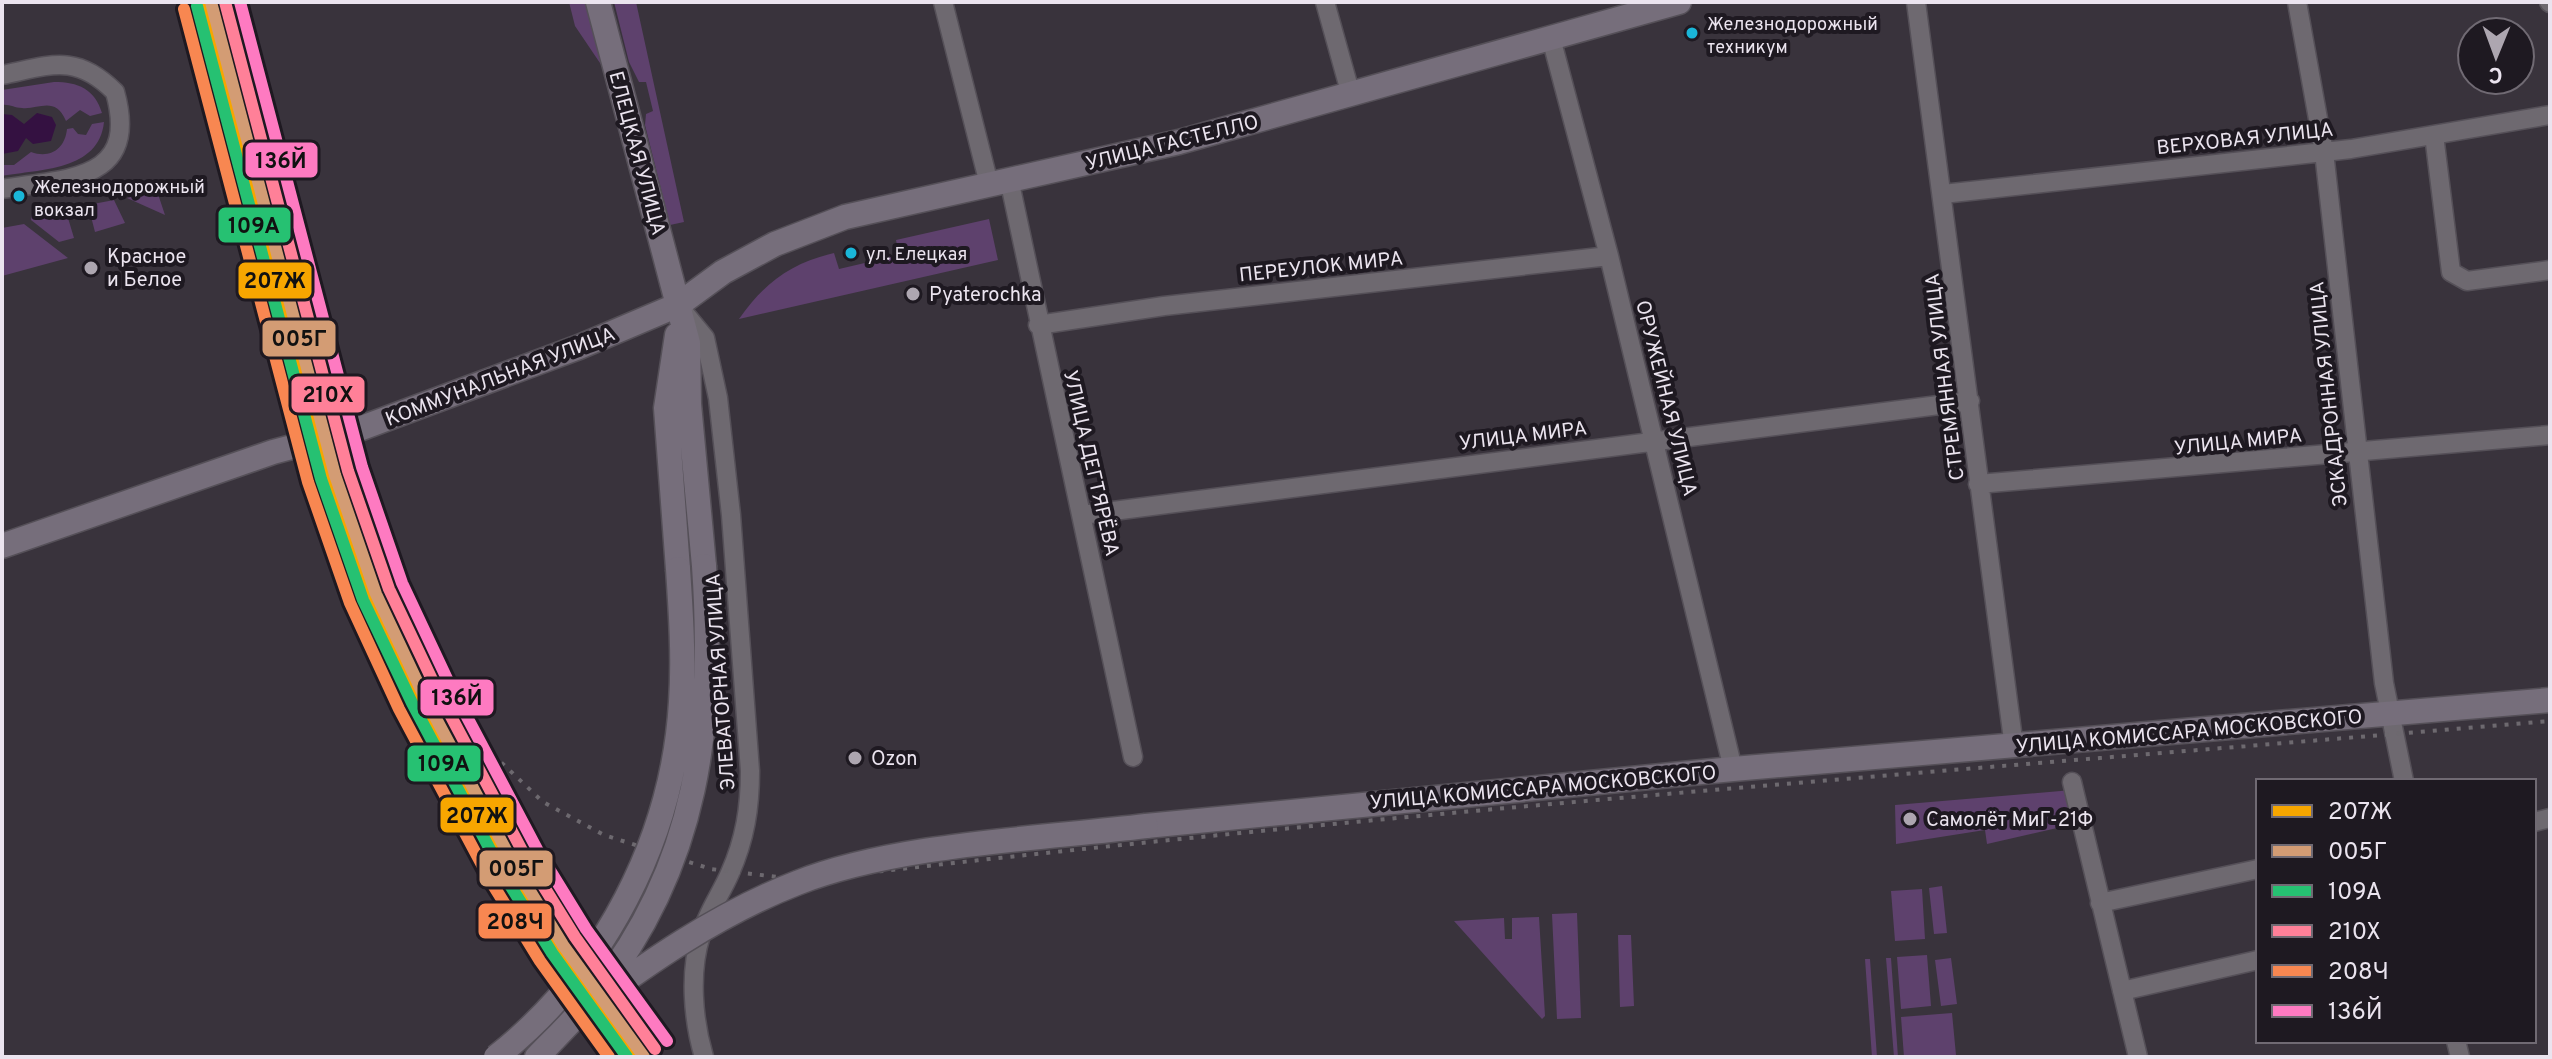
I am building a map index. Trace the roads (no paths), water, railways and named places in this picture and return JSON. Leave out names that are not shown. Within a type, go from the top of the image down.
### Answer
[{"type":"main road","name":"ЕЛЕЦКАЯ УЛИЦА","points":[[577,1015],[631,944],[654,904],[689,810],[707,707],[709,667],[704,566],[689,404],[688,343],[598,2]]},
{"type":"main road","name":"УЛИЦА ГАСТЕЛЛО","points":[[678,305],[723,272],[803,231],[845,217],[1179,142],[1679,2]]},
{"type":"main road","name":"КОММУНАЛЬНАЯ УЛИЦА","points":[[2,546],[273,452],[359,429],[592,342],[678,305]]},
{"type":"main road","points":[[496,1057],[564,993],[599,947],[638,874],[657,827],[669,782],[681,702],[678,569],[666,408],[667,381],[677,347],[678,305]]},
{"type":"main road","name":"УЛИЦА КОМИССАРА МОСКОВСКОГО","points":[[577,1015],[629,976],[733,912],[829,872],[938,851],[1146,826],[1733,769],[2550,700]]},
{"type":"main road","points":[[537,1057],[577,1015]]},
{"type":"street","name":"УЛИЦА ДЕГТЯРЁВА","points":[[943,2],[999,182],[1038,325],[1133,757]]},
{"type":"street","points":[[1325,2],[1351,95]]},
{"type":"street","name":"СТРЕМЯННАЯ УЛИЦА","points":[[1916,2],[2014,747]]},
{"type":"street","name":"ЭСКАДРОННАЯ УЛИЦА","points":[[2297,2],[2324,152],[2356,452],[2389,713],[2404,779]]},
{"type":"street","name":"ОРУЖЕЙНАЯ УЛИЦА","points":[[1551,38],[1655,440],[1733,769]]},
{"type":"street","points":[[2,75],[58,64],[83,66],[115,92],[121,135],[113,156],[92,171],[2,189]]},
{"type":"street","name":"ВЕРХОВАЯ УЛИЦА","points":[[1943,194],[2324,152],[2550,115]]},
{"type":"street","points":[[2434,135],[2451,272],[2467,281],[2548,272]]},
{"type":"street","name":"ПЕРЕУЛОК МИРА","points":[[1038,325],[1164,306],[1609,256]]},
{"type":"street","name":"ЭЛЕВАТОРНАЯ УЛИЦА","points":[[678,305],[705,338],[718,398],[731,515],[750,771],[746,830],[730,874],[703,927],[697,950],[695,1013],[704,1057]]},
{"type":"street","name":"УЛИЦА МИРА","points":[[1082,515],[1970,401]]},
{"type":"street","name":"УЛИЦА МИРА","points":[[1978,484],[2550,435]]},
{"type":"street","points":[[2072,782],[2138,1057]]},
{"type":"street","points":[[2100,903],[2256,869]]},
{"type":"street","points":[[2122,991],[2256,960]]},
{"type":"railway","points":[[326,401],[346,473]]},
{"type":"railway","points":[[352,494],[410,647],[440,696],[466,729],[543,802],[604,835],[711,869],[794,879],[1485,810],[2550,721]]},
{"type":"railway","points":[[415,698],[478,840],[503,885],[557,974],[618,1057]]},
{"type":"place","name":"Железнодорожный техникум","points":[[1692,33]]},
{"type":"place","name":"Железнодорожный вокзал","points":[[19,196]]},
{"type":"place","name":"ул. Елецкая","points":[[851,253]]},
{"type":"place","name":"Красное и Белое","points":[[91,268]]},
{"type":"place","name":"Pyaterochka","points":[[913,294]]},
{"type":"place","name":"Ozon","points":[[855,758]]},
{"type":"place","name":"Самолёт МиГ-21Ф","points":[[1910,819]]}]
